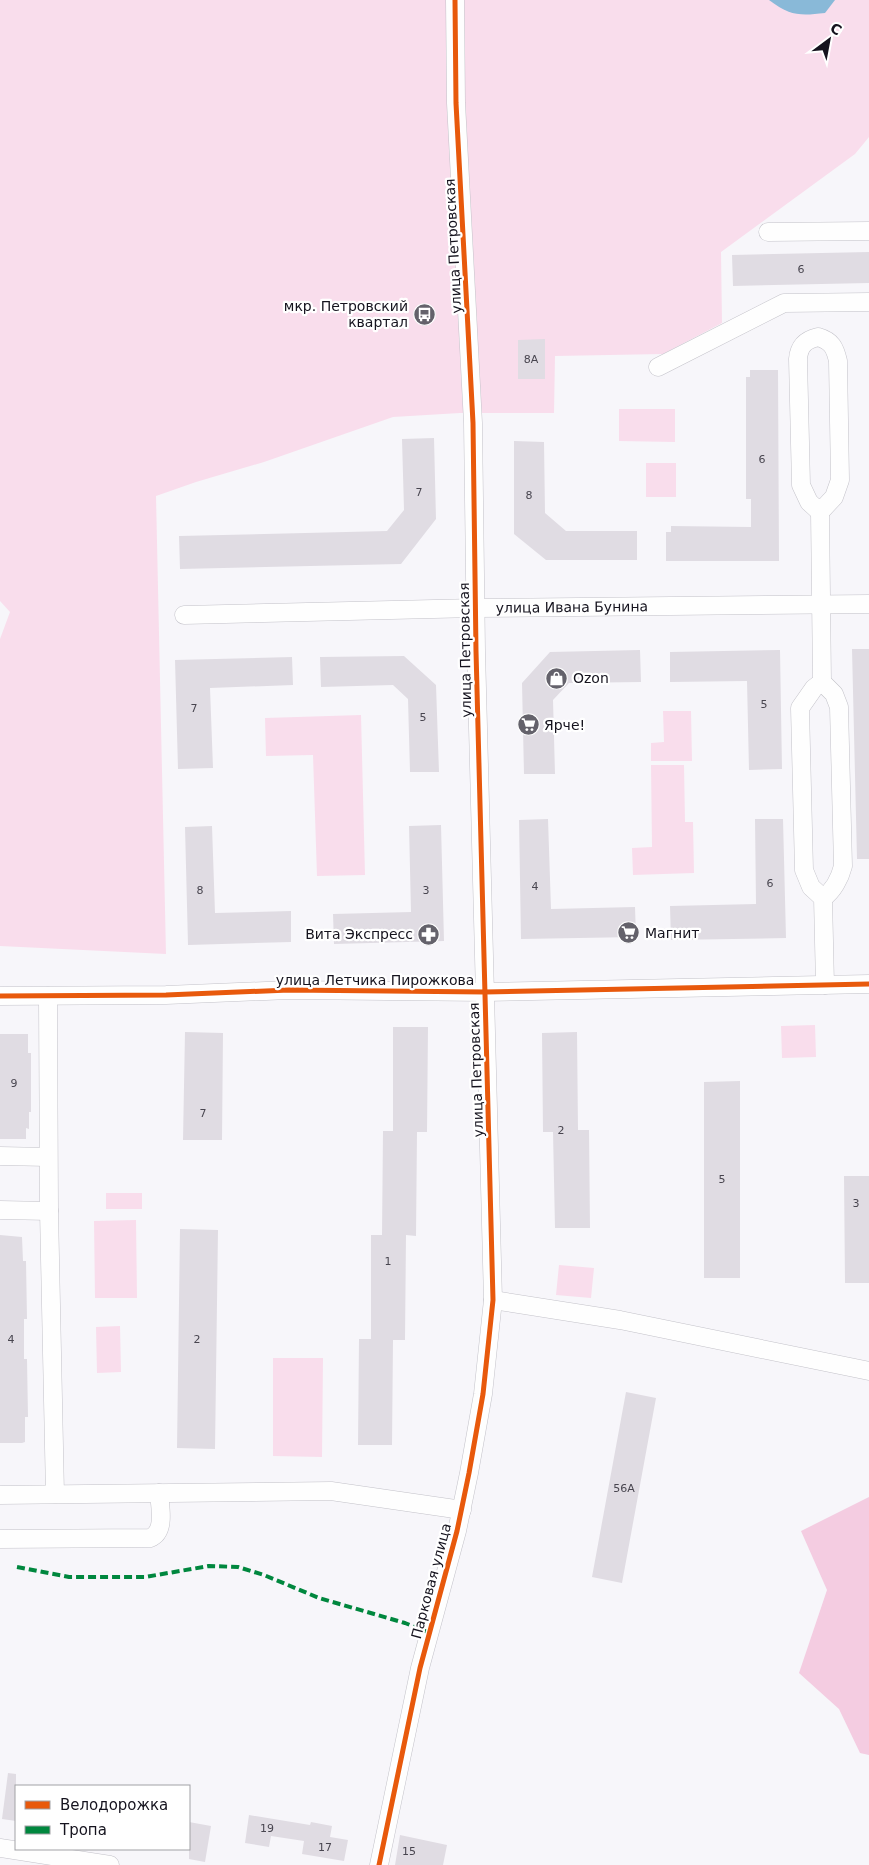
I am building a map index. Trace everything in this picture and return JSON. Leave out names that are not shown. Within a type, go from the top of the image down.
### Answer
[{"type":"street","name":"улица Петровская","points":[[455,0],[456,103],[473,422],[476,651],[493,1300]]},
{"type":"street","points":[[768,232],[869,231]]},
{"type":"street","points":[[658,367],[784,303],[869,302]]},
{"type":"street","points":[[820,512],[809,502],[801,485],[798,359],[799,351],[804,342],[818,338],[830,343],[836,350],[838,361],[840,480],[834,498],[820,512],[822,682],[834,694],[839,707],[843,866],[836,883],[823,898],[825,985]]},
{"type":"street","name":"улица Ивана Бунина","points":[[184,615],[476,608],[869,604]]},
{"type":"street","points":[[822,682],[809,694],[800,708],[804,870],[811,887],[823,898]]},
{"type":"street","name":"улица Летчика Пирожкова","points":[[0,996],[166,995],[290,990],[485,992],[869,984]]},
{"type":"street","points":[[48,996],[48,1157],[55,1494]]},
{"type":"street","points":[[0,1156],[48,1157]]},
{"type":"street","points":[[0,1210],[49,1211]]},
{"type":"street","points":[[493,1300],[620,1320],[869,1371]]},
{"type":"street","name":"Парковая улица","points":[[379,1865],[420,1668],[462,1510],[483,1394],[493,1300]]},
{"type":"street","points":[[0,1494],[331,1491],[462,1510]]},
{"type":"street","points":[[0,1540],[150,1538],[157,1534],[160,1527],[159,1493]]},
{"type":"street","points":[[0,1848],[110,1865]]},
{"type":"shaded area","points":[[0,0],[869,0],[869,137],[855,154],[721,252],[722,323],[663,354],[555,356],[554,413],[460,413],[393,417],[264,462],[156,496],[166,954],[0,946],[0,639],[10,612],[0,601]]},
{"type":"shaded area","points":[[619,409],[675,409],[675,442],[619,441]]},
{"type":"shaded area","points":[[646,463],[676,463],[676,497],[646,497]]},
{"type":"shaded area","points":[[663,711],[691,711],[692,761],[651,761],[651,743],[664,742]]},
{"type":"shaded area","points":[[361,715],[365,875],[317,876],[313,755],[266,756],[265,718]]},
{"type":"shaded area","points":[[651,765],[684,765],[685,822],[693,822],[694,873],[633,875],[632,848],[652,847]]},
{"type":"shaded area","points":[[815,1025],[816,1057],[782,1058],[781,1026]]},
{"type":"shaded area","points":[[106,1193],[142,1193],[142,1209],[106,1209]]},
{"type":"shaded area","points":[[136,1220],[137,1298],[95,1298],[94,1221]]},
{"type":"shaded area","points":[[559,1265],[594,1268],[591,1298],[556,1295]]},
{"type":"shaded area","points":[[120,1326],[121,1372],[97,1373],[96,1327]]},
{"type":"shaded area","points":[[273,1358],[323,1358],[322,1457],[273,1456]]},
{"type":"shaded area","points":[[869,1497],[869,1755],[860,1753],[839,1709],[799,1673],[827,1590],[801,1531]]},
{"type":"water","points":[[769,0],[835,0],[825,13],[796,14],[783,9]]},
{"type":"building","points":[[869,252],[869,283],[733,286],[732,255]]},
{"type":"building","points":[[545,339],[545,379],[518,379],[518,340]]},
{"type":"building","points":[[750,370],[778,370],[779,561],[666,561],[666,532],[671,532],[671,526],[751,527],[751,499],[746,499],[746,377],[750,377]]},
{"type":"building","points":[[434,438],[436,519],[401,564],[180,569],[179,536],[387,531],[404,510],[402,439]]},
{"type":"building","points":[[514,441],[544,442],[545,513],[566,531],[637,531],[637,560],[546,560],[514,534]]},
{"type":"building","points":[[852,649],[869,649],[869,859],[857,859]]},
{"type":"building","points":[[640,650],[641,682],[569,683],[553,700],[555,774],[524,774],[522,683],[550,652]]},
{"type":"building","points":[[780,650],[782,769],[749,770],[747,681],[670,682],[670,652]]},
{"type":"building","points":[[404,656],[436,685],[439,772],[410,772],[408,699],[393,685],[321,687],[320,657]]},
{"type":"building","points":[[292,657],[293,685],[210,688],[213,768],[178,769],[175,660]]},
{"type":"building","points":[[548,819],[551,909],[635,907],[636,937],[521,939],[519,820]]},
{"type":"building","points":[[755,819],[783,819],[786,938],[671,940],[670,906],[756,904]]},
{"type":"building","points":[[441,825],[444,941],[334,944],[333,914],[411,912],[409,826]]},
{"type":"building","points":[[212,826],[215,913],[291,911],[291,942],[188,945],[185,827]]},
{"type":"building","points":[[393,1027],[428,1027],[427,1132],[417,1132],[416,1236],[406,1235],[405,1340],[393,1340],[392,1445],[358,1445],[359,1339],[371,1339],[371,1235],[382,1235],[383,1131],[393,1131]]},
{"type":"building","points":[[185,1032],[223,1033],[222,1140],[183,1140]]},
{"type":"building","points":[[577,1032],[578,1130],[589,1130],[590,1228],[555,1228],[553,1132],[543,1132],[542,1033]]},
{"type":"building","points":[[0,1034],[28,1034],[28,1053],[31,1053],[31,1112],[29,1112],[29,1129],[26,1128],[26,1139],[0,1139]]},
{"type":"building","points":[[740,1081],[740,1278],[704,1278],[704,1082]]},
{"type":"building","points":[[844,1176],[869,1176],[869,1283],[845,1283]]},
{"type":"building","points":[[180,1229],[218,1230],[215,1449],[177,1448]]},
{"type":"building","points":[[0,1235],[22,1237],[23,1261],[26,1261],[27,1319],[24,1319],[24,1359],[27,1359],[28,1417],[25,1417],[25,1442],[22,1443],[0,1443]]},
{"type":"building","points":[[626,1392],[656,1398],[622,1583],[592,1577]]},
{"type":"building","points":[[8,1773],[16,1774],[15,1821],[2,1819]]},
{"type":"building","points":[[249,1815],[310,1825],[311,1822],[332,1826],[330,1837],[348,1840],[344,1861],[302,1854],[304,1841],[271,1836],[269,1847],[245,1843]]},
{"type":"building","points":[[190,1822],[211,1826],[205,1862],[189,1859]]},
{"type":"building","points":[[400,1835],[447,1845],[443,1865],[395,1865]]},
{"type":"marked path","points":[[17,1567],[69,1577],[145,1577],[209,1566],[238,1567],[264,1575],[319,1598],[405,1623],[430,1633]]},
{"type":"cycle path","points":[[379,1865],[420,1668],[457,1531],[469,1473],[483,1394],[493,1300],[476,651],[473,423],[456,103],[455,0]]},
{"type":"cycle path","points":[[0,996],[166,995],[289,990],[485,992],[869,984]]},
{"type":"place","name":"мкр. Петровский квартал","points":[[424,314]]},
{"type":"place","name":"Ozon","points":[[557,678]]},
{"type":"place","name":"Ярче!","points":[[528,725]]},
{"type":"place","name":"Магнит","points":[[629,933]]},
{"type":"place","name":"Вита Экспресс","points":[[429,934]]}]
